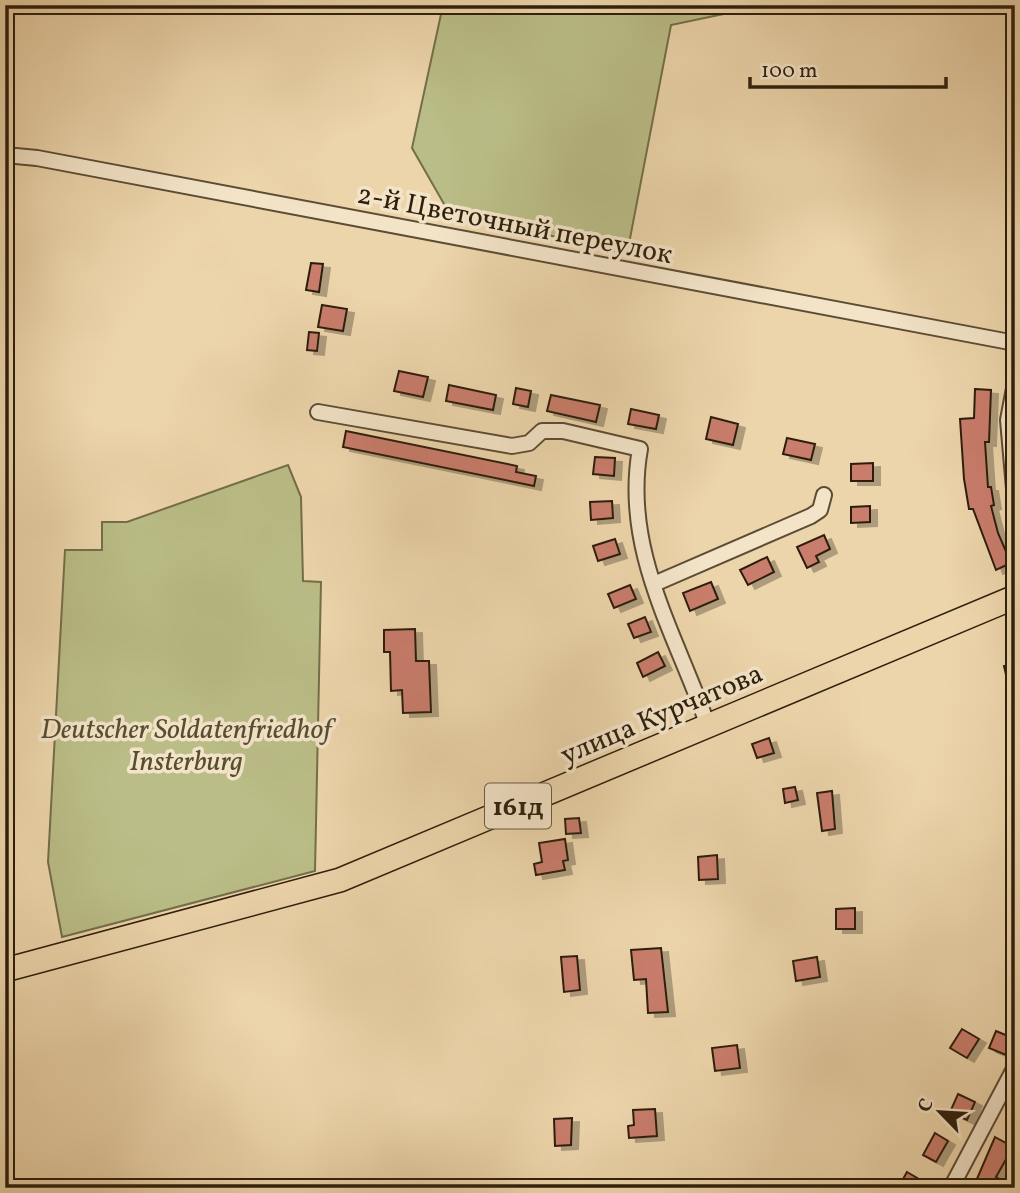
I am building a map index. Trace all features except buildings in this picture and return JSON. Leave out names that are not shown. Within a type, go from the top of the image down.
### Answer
[{"type":"main road","name":"улица Курчатова","points":[[5,970],[341,880],[1015,597]]},
{"type":"street","name":"2-й Цветочный переулок","points":[[5,155],[50,160],[1015,343]]},
{"type":"street","points":[[1015,383],[1008,420],[1015,500]]},
{"type":"street","points":[[318,412],[512,446],[529,443],[542,431],[563,431],[640,449],[634,481],[636,524],[654,584],[708,726]]},
{"type":"street","points":[[654,584],[811,516],[820,510],[824,495]]},
{"type":"street","points":[[951,1188],[1015,1067]]},
{"type":"green space","points":[[443,5],[749,5],[747,9],[671,25],[627,254],[448,211],[412,148]]},
{"type":"green space","name":"Deutscher Soldatenfriedhof Insterburg","points":[[288,465],[301,497],[303,581],[321,582],[315,871],[62,937],[48,862],[65,550],[102,550],[102,522],[127,522]]}]
